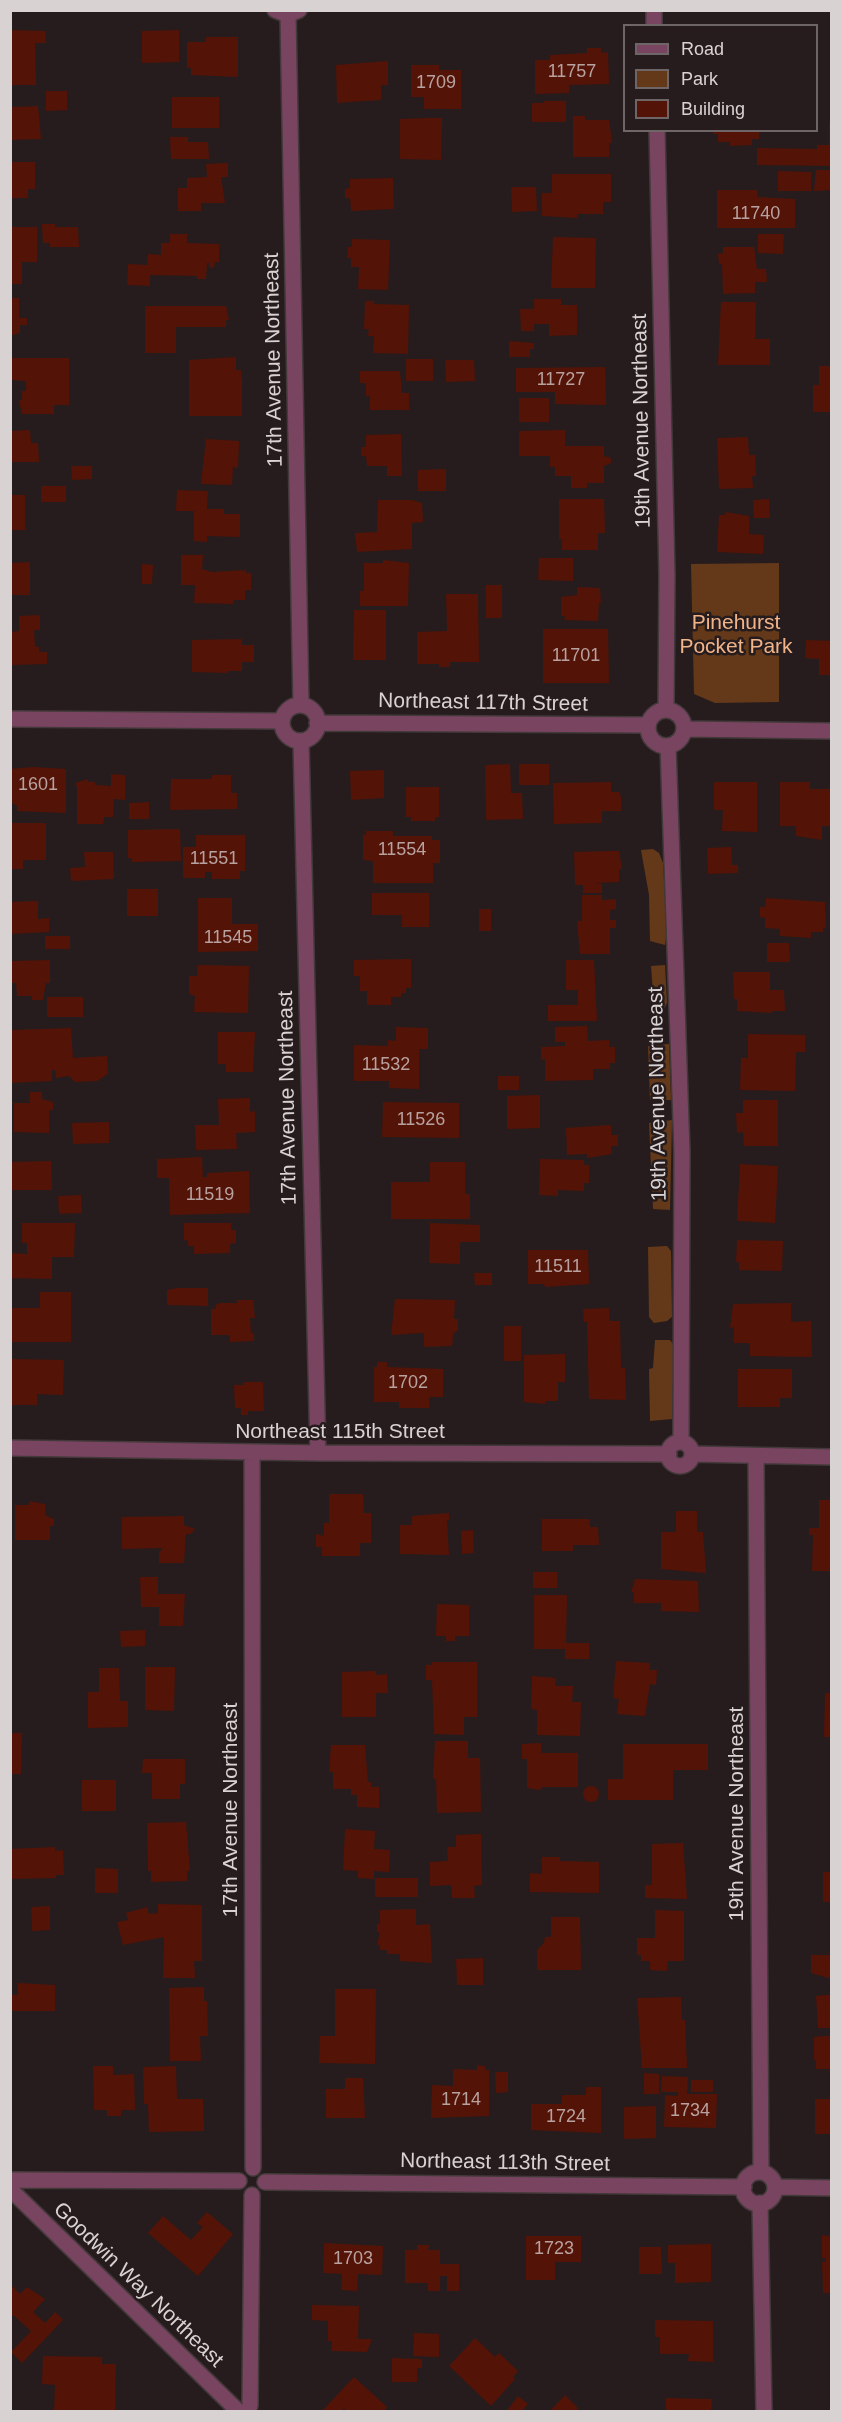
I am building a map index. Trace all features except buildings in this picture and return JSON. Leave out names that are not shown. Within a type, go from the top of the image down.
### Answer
[{"type":"street","name":"17th Avenue Northeast","points":[[287,12],[301,705]]},
{"type":"street","name":"19th Avenue Northeast","points":[[657,132],[667,575],[666,710]]},
{"type":"street","points":[[301,705],[312,710],[317,723],[312,736],[301,741],[286,735],[282,721],[290,707],[301,705]]},
{"type":"street","points":[[666,710],[680,716],[684,729],[680,739],[668,746],[653,741],[648,725],[653,715],[666,710]]},
{"type":"street","points":[[10,719],[282,721]]},
{"type":"street","name":"Northeast 117th Street","points":[[317,723],[648,725]]},
{"type":"street","points":[[684,729],[831,731]]},
{"type":"street","name":"17th Avenue Northeast","points":[[301,741],[318,1453]]},
{"type":"street","name":"19th Avenue Northeast","points":[[668,746],[682,1152],[681,1442]]},
{"type":"street","points":[[681,1442],[690,1446],[692,1454],[687,1464],[680,1466],[673,1462],[669,1454],[672,1445],[681,1442]]},
{"type":"street","name":"Northeast 115th Street","points":[[10,1448],[318,1453],[669,1454]]},
{"type":"street","name":"17th Avenue Northeast","points":[[252,1452],[253,2168]]},
{"type":"street","points":[[692,1454],[831,1457]]},
{"type":"street","name":"19th Avenue Northeast","points":[[756,1456],[761,2172]]},
{"type":"street","points":[[253,2168],[263,2174],[266,2182],[262,2190],[252,2195],[243,2191],[239,2181],[243,2172],[253,2168]]},
{"type":"street","points":[[761,2172],[769,2175],[775,2187],[771,2198],[760,2203],[748,2198],[744,2187],[749,2176],[761,2172]]},
{"type":"street","points":[[11,2181],[239,2181]]},
{"type":"street","name":"Goodwin Way Northeast","points":[[11,2181],[246,2410]]},
{"type":"street","name":"Northeast 113th Street","points":[[266,2182],[744,2187]]},
{"type":"street","points":[[775,2187],[831,2188]]},
{"type":"street","points":[[246,2410],[252,2195]]},
{"type":"street","points":[[760,2203],[764,2412]]},
{"type":"green space","name":"Pinehurst Pocket Park","points":[[779,563],[779,702],[715,703],[694,694],[691,564]]},
{"type":"green space","points":[[653,849],[659,853],[663,863],[667,932],[665,945],[650,941],[649,895],[641,850]]},
{"type":"green space","points":[[665,965],[667,1003],[664,1009],[654,1006],[651,966]]},
{"type":"green space","points":[[669,1044],[671,1100],[650,1100],[648,1046]]},
{"type":"green space","points":[[672,1120],[670,1210],[653,1209],[649,1123]]},
{"type":"green space","points":[[667,1246],[671,1251],[672,1317],[667,1321],[654,1323],[649,1317],[648,1247]]},
{"type":"green space","points":[[655,1340],[670,1340],[674,1345],[672,1419],[650,1421],[649,1369],[653,1368]]}]
